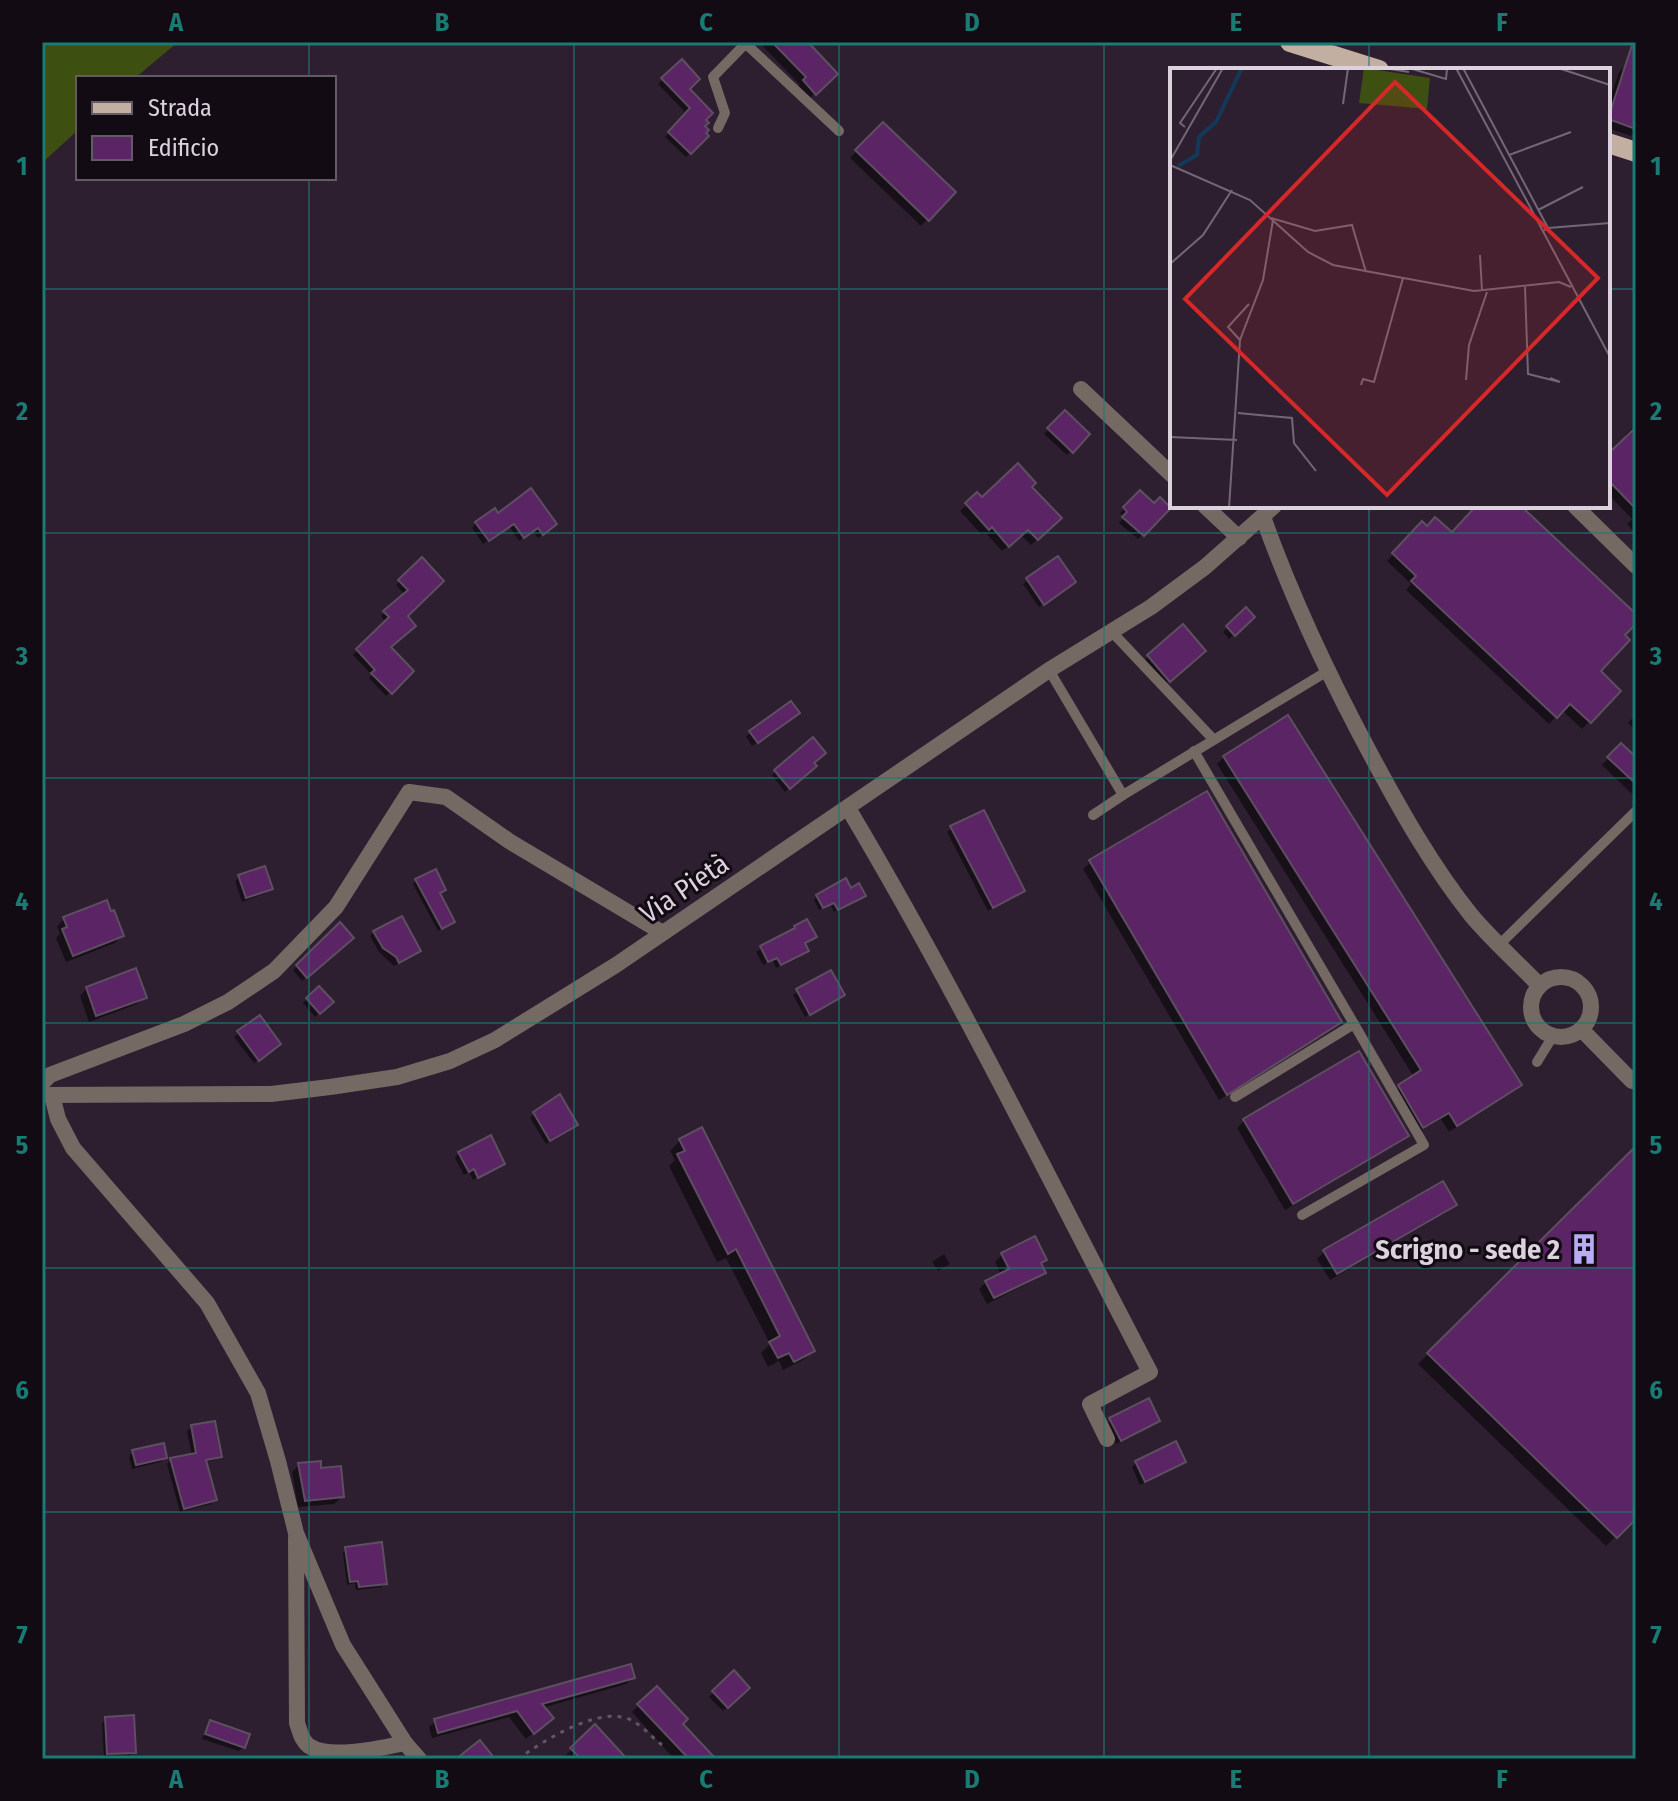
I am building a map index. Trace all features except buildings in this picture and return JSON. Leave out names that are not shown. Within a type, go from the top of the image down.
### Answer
[{"type":"main road","points":[[1290,42],[1373,68]]},
{"type":"main road","points":[[1610,145],[1636,152]]},
{"type":"street","points":[[1081,389],[1170,473]]},
{"type":"street","points":[[1207,508],[1239,538]]},
{"type":"street","points":[[1577,508],[1636,566]]},
{"type":"street","points":[[1268,511],[1279,561],[1326,672],[1385,782],[1442,877],[1474,918],[1539,985]]},
{"type":"street","name":"Via Pietà","points":[[45,1091],[271,1094],[397,1077],[450,1061],[495,1040],[663,933],[1049,670],[1151,607],[1239,538],[1268,511]]},
{"type":"street","points":[[419,1759],[405,1743],[343,1645],[296,1533],[258,1393],[207,1303],[73,1148],[45,1091],[50,1075],[184,1024],[228,1002],[274,971],[336,907],[409,792],[446,797],[509,841],[663,933]]},
{"type":"street","points":[[848,808],[1007,1096],[1150,1372],[1090,1404],[1107,1439]]},
{"type":"street","points":[[1557,976],[1566,976],[1583,986],[1591,1003],[1591,1013],[1581,1029],[1573,1035],[1553,1036],[1545,1033],[1533,1019],[1531,1001],[1539,985],[1557,976]]},
{"type":"street","points":[[1581,1029],[1632,1081]]},
{"type":"street","points":[[296,1533],[297,1708],[302,1739],[309,1746],[328,1752],[405,1743]]},
{"type":"lane","points":[[718,128],[725,113],[713,77],[745,42],[839,131]]},
{"type":"lane","points":[[1112,632],[1213,739]]},
{"type":"lane","points":[[1049,670],[1123,795]]},
{"type":"lane","points":[[1093,815],[1326,672]]},
{"type":"lane","points":[[1194,751],[1424,1145],[1302,1215]]},
{"type":"lane","points":[[1500,944],[1636,811]]},
{"type":"lane","points":[[1235,1097],[1354,1024]]},
{"type":"lane","points":[[1537,1062],[1553,1036]]},
{"type":"path","points":[[518,1759],[594,1718],[616,1715],[632,1720],[662,1745]]},
{"type":"green space","points":[[42,42],[178,42],[137,76],[76,76],[76,132],[42,163]]},
{"type":"place","name":"Scrigno - sede 2","points":[[1584,1249]]}]
